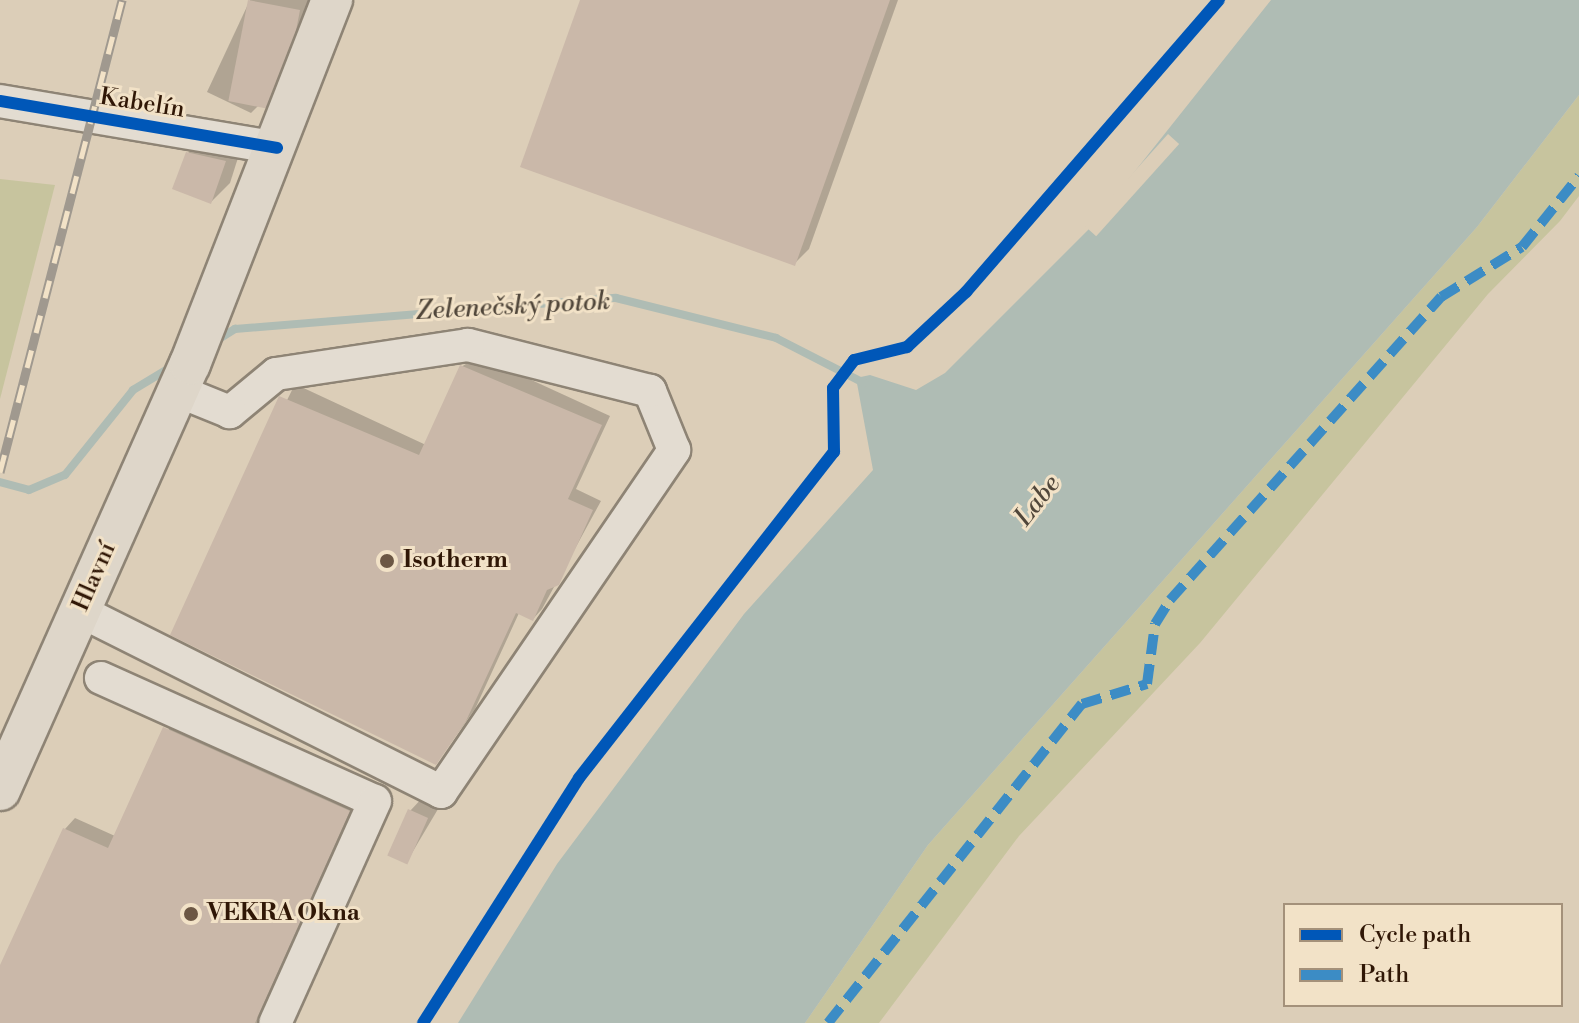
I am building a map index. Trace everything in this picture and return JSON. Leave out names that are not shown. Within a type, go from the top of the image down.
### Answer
[{"type":"main road","name":"Hlavní","points":[[0,790],[184,377],[277,148],[332,0]]},
{"type":"street","name":"Kabelín","points":[[0,101],[277,148]]},
{"type":"street","points":[[80,611],[441,792],[674,450],[650,391],[468,345],[276,374],[230,412],[184,377]]},
{"type":"street","points":[[101,678],[375,801],[275,1023]]},
{"type":"shaded area","points":[[1579,95],[1579,196],[1560,221],[1488,294],[1200,643],[1019,836],[879,1023],[805,1023],[928,845],[1477,227]]},
{"type":"shaded area","points":[[0,179],[55,185],[0,399]]},
{"type":"water","name":"Labe","points":[[1271,0],[1579,0],[1579,95],[1477,227],[928,845],[805,1023],[458,1023],[557,864],[744,614],[873,470],[856,378],[870,375],[916,390],[945,373],[1089,229]]},
{"type":"pier","points":[[1168,134],[1179,144],[1096,236],[1085,226]]},
{"type":"building","points":[[248,0],[300,10],[280,111],[228,101]]},
{"type":"building","points":[[580,0],[890,0],[795,266],[520,167]]},
{"type":"building","points":[[186,152],[226,161],[211,204],[172,189]]},
{"type":"building","name":"Isotherm","points":[[460,365],[602,425],[568,499],[593,510],[559,585],[547,590],[533,621],[516,613],[466,721],[436,765],[170,635],[279,396],[419,455]]},
{"type":"building","name":"VEKRA Okna","points":[[163,727],[350,811],[255,1023],[0,1023],[0,965],[63,828],[108,848]]},
{"type":"building","points":[[408,809],[428,818],[407,865],[387,856]]},
{"type":"waterway","name":"Zelenečský potok","points":[[214,342],[235,329],[616,298],[776,338],[864,383]]},
{"type":"waterway","name":"Zelenečský potok","points":[[0,482],[29,490],[65,475],[133,390],[171,367]]},
{"type":"railway","points":[[0,472],[122,0]]},
{"type":"marked path","points":[[828,1023],[1082,704],[1147,684],[1155,624],[1170,600],[1441,297],[1522,247],[1579,176]]},
{"type":"cycle path","points":[[423,1023],[579,778],[834,452],[833,388],[854,360],[907,347],[966,292],[1219,0]]},
{"type":"cycle path","points":[[0,101],[277,148]]},
{"type":"place","name":"Isotherm","points":[[387,561]]},
{"type":"place","name":"VEKRA Okna","points":[[191,914]]}]
